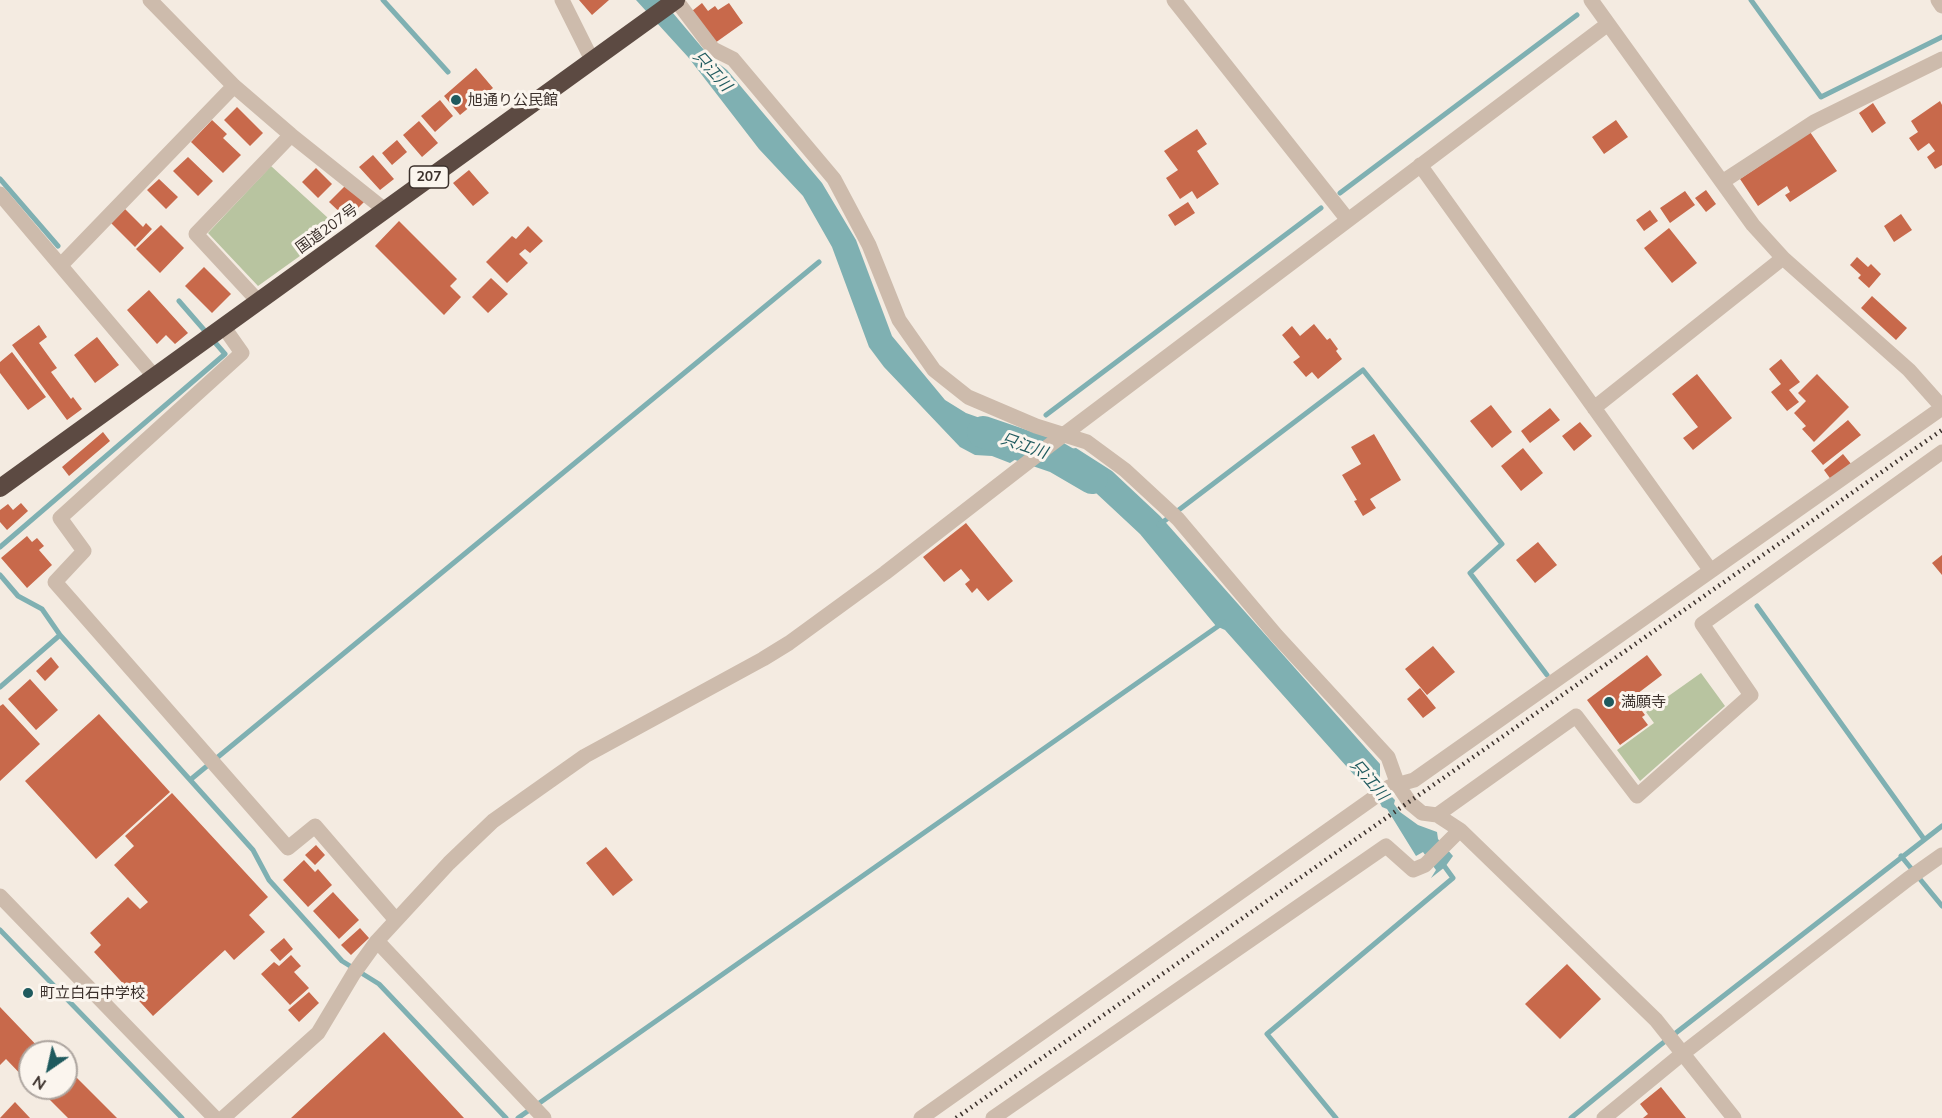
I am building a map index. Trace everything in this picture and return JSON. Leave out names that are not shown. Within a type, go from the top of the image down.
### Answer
[{"type":"highway","name":"国道207号","points":[[0,488],[676,0]]},
{"type":"street","points":[[150,0],[234,86],[385,210]]},
{"type":"street","points":[[562,0],[592,60]]},
{"type":"street","points":[[676,0],[713,49],[733,58],[834,179],[869,245],[899,320],[934,370],[968,397],[1036,426],[1087,442],[1125,470],[1173,514],[1276,635],[1388,757],[1393,786],[1422,813],[1437,815],[1460,830],[1656,1020],[1734,1118]]},
{"type":"street","points":[[1174,0],[1348,220]]},
{"type":"street","points":[[921,1118],[1373,798],[1393,786],[1414,780],[1942,408],[1909,370],[1783,258],[1753,225],[1591,0]]},
{"type":"street","points":[[1938,0],[1942,6]]},
{"type":"street","points":[[223,1118],[318,1033],[376,940],[449,863],[493,821],[585,756],[789,643],[885,573],[1064,434],[1608,24]]},
{"type":"street","points":[[1722,182],[1814,122],[1942,59]]},
{"type":"street","points":[[61,265],[234,86]]},
{"type":"street","points":[[258,301],[196,234],[291,135]]},
{"type":"street","points":[[1420,165],[1711,571]]},
{"type":"street","points":[[0,194],[154,376]]},
{"type":"street","points":[[1594,408],[1783,258]]},
{"type":"street","points":[[215,332],[242,353],[60,518],[84,551],[55,582],[288,848],[315,826],[396,920]]},
{"type":"street","points":[[1437,815],[1576,716],[1637,796],[1751,696],[1702,624],[1942,452]]},
{"type":"street","points":[[993,1118],[1386,846],[1413,870],[1425,865],[1460,830]]},
{"type":"street","points":[[1604,1118],[1674,1042],[1942,855]]},
{"type":"street","points":[[0,896],[215,1118]]},
{"type":"street","points":[[376,940],[537,1111]]},
{"type":"green space","points":[[271,166],[339,228],[258,286],[208,233]]},
{"type":"green space","points":[[1701,673],[1725,706],[1640,781],[1617,750],[1654,723],[1646,712]]},
{"type":"water","points":[[636,0],[662,0],[710,57],[727,70],[822,183],[856,240],[892,336],[945,400],[966,413],[1025,434],[1025,446],[1016,459],[1010,463],[992,456],[975,455],[960,447],[884,367],[869,347],[832,247],[803,196],[759,149],[688,57]]},
{"type":"water","points":[[1076,448],[1112,471],[1160,516],[1380,764],[1380,785],[1395,800],[1394,804],[1400,812],[1418,825],[1437,832],[1438,839],[1453,856],[1445,867],[1431,878],[1436,870],[1423,852],[1416,856],[1375,793],[1363,785],[1225,630],[1216,626],[1140,534],[1096,493],[1056,467],[1058,451]]},
{"type":"building","points":[[579,0],[609,0],[592,15]]},
{"type":"building","points":[[702,3],[708,11],[715,6],[718,10],[729,3],[743,23],[715,43],[692,11]]},
{"type":"building","points":[[476,68],[493,88],[460,115],[444,96]]},
{"type":"building","points":[[440,100],[453,116],[435,132],[421,116]]},
{"type":"building","points":[[1940,101],[1942,105],[1942,165],[1935,169],[1927,157],[1935,151],[1929,143],[1918,151],[1909,138],[1918,132],[1911,121]]},
{"type":"building","points":[[1873,103],[1886,123],[1872,133],[1859,113]]},
{"type":"building","points":[[237,107],[263,133],[250,146],[224,120]]},
{"type":"building","points":[[212,120],[227,134],[223,138],[241,155],[223,173],[191,142]]},
{"type":"building","points":[[1616,120],[1628,137],[1604,154],[1592,137]]},
{"type":"building","points":[[419,121],[438,143],[422,157],[403,135]]},
{"type":"building","points":[[1197,129],[1207,144],[1197,151],[1219,184],[1197,199],[1192,191],[1180,199],[1166,178],[1178,170],[1164,151]]},
{"type":"building","points":[[1810,132],[1837,171],[1790,202],[1785,195],[1790,192],[1787,186],[1758,206],[1740,179]]},
{"type":"building","points":[[397,140],[407,152],[392,165],[382,153]]},
{"type":"building","points":[[373,155],[394,179],[380,190],[359,167]]},
{"type":"building","points":[[188,157],[213,181],[198,196],[173,171]]},
{"type":"building","points":[[316,168],[332,184],[318,198],[302,182]]},
{"type":"building","points":[[469,170],[489,193],[473,206],[453,183]]},
{"type":"building","points":[[159,179],[178,197],[166,209],[147,190]]},
{"type":"building","points":[[346,185],[364,202],[347,219],[329,202]]},
{"type":"building","points":[[1706,190],[1716,204],[1706,212],[1695,198]]},
{"type":"building","points":[[1685,191],[1695,205],[1670,223],[1660,208]]},
{"type":"building","points":[[1188,202],[1195,213],[1175,226],[1168,215]]},
{"type":"building","points":[[125,209],[143,227],[146,223],[152,229],[135,247],[111,223]]},
{"type":"building","points":[[1650,210],[1658,221],[1644,231],[1636,220]]},
{"type":"building","points":[[1901,214],[1912,230],[1894,242],[1884,226]]},
{"type":"building","points":[[399,221],[457,279],[450,286],[461,297],[444,315],[375,246]]},
{"type":"building","points":[[161,225],[184,248],[160,273],[136,249]]},
{"type":"building","points":[[528,226],[543,241],[530,253],[525,249],[519,254],[528,263],[507,283],[486,262],[512,236],[516,239]]},
{"type":"building","points":[[1669,228],[1697,263],[1672,283],[1644,248]]},
{"type":"building","points":[[1857,257],[1868,267],[1871,264],[1881,274],[1869,288],[1858,278],[1861,275],[1850,265]]},
{"type":"building","points":[[204,267],[231,294],[212,313],[185,286]]},
{"type":"building","points":[[491,278],[508,294],[488,313],[472,297]]},
{"type":"building","points":[[149,290],[188,333],[175,344],[166,335],[157,344],[127,310]]},
{"type":"building","points":[[1872,296],[1907,328],[1896,340],[1861,308]]},
{"type":"building","points":[[1314,324],[1327,340],[1330,338],[1342,359],[1318,379],[1312,372],[1306,377],[1293,362],[1300,357],[1282,335],[1292,326],[1300,336]]},
{"type":"building","points":[[39,325],[47,337],[39,343],[57,368],[51,372],[71,399],[73,397],[82,409],[67,420],[12,345]]},
{"type":"building","points":[[97,337],[119,365],[95,383],[74,355]]},
{"type":"building","points":[[12,352],[46,397],[28,410],[0,373],[0,362]]},
{"type":"building","points":[[1781,359],[1800,382],[1789,390],[1799,402],[1787,411],[1771,392],[1781,384],[1769,369]]},
{"type":"building","points":[[1697,374],[1732,418],[1693,450],[1683,438],[1698,427],[1672,394]]},
{"type":"building","points":[[1817,374],[1849,407],[1814,442],[1802,429],[1806,426],[1794,413],[1806,401],[1798,393]]},
{"type":"building","points":[[1491,405],[1512,432],[1492,448],[1470,421]]},
{"type":"building","points":[[1550,408],[1560,420],[1530,443],[1521,431]]},
{"type":"building","points":[[1848,420],[1861,435],[1823,465],[1811,451]]},
{"type":"building","points":[[1580,422],[1592,436],[1574,451],[1562,436]]},
{"type":"building","points":[[103,432],[110,441],[69,476],[62,467]]},
{"type":"building","points":[[1374,434],[1401,480],[1370,499],[1376,508],[1363,516],[1354,501],[1357,500],[1342,475],[1361,464],[1351,447]]},
{"type":"building","points":[[1523,448],[1543,473],[1521,491],[1501,466]]},
{"type":"building","points":[[1843,454],[1852,465],[1832,481],[1824,470]]},
{"type":"building","points":[[21,503],[28,511],[7,530],[0,522],[0,510],[8,504],[13,510]]},
{"type":"building","points":[[966,523],[1013,581],[988,601],[977,588],[972,593],[965,584],[970,580],[961,569],[944,582],[923,557]]},
{"type":"building","points":[[27,536],[32,542],[37,538],[44,546],[39,550],[52,565],[27,588],[1,558]]},
{"type":"building","points":[[1538,542],[1557,565],[1535,583],[1516,560]]},
{"type":"building","points":[[1942,555],[1942,575],[1932,563]]},
{"type":"building","points":[[1433,646],[1455,672],[1427,695],[1405,669]]},
{"type":"building","name":"満願寺","points":[[1647,655],[1662,675],[1629,700],[1634,706],[1637,704],[1645,715],[1642,717],[1648,725],[1620,745],[1587,700]]},
{"type":"building","points":[[51,657],[59,667],[45,681],[36,671]]},
{"type":"building","points":[[30,679],[58,710],[36,730],[8,699]]},
{"type":"building","points":[[1420,688],[1436,708],[1423,718],[1407,699]]},
{"type":"building","points":[[3,704],[40,744],[0,781],[0,706]]},
{"type":"building","points":[[99,714],[170,792],[96,859],[25,781]]},
{"type":"building","points":[[172,793],[268,897],[249,915],[265,932],[234,960],[225,950],[153,1016],[94,952],[101,945],[90,933],[128,897],[140,909],[148,902],[114,865],[134,846],[125,836]]},
{"type":"building","points":[[316,845],[325,855],[315,865],[305,855]]},
{"type":"building","points":[[606,847],[633,880],[613,896],[586,863]]},
{"type":"building","points":[[304,860],[315,872],[318,869],[332,885],[308,907],[283,880]]},
{"type":"building","points":[[333,892],[359,920],[339,939],[313,911]]},
{"type":"building","points":[[360,928],[369,938],[351,955],[341,945]]},
{"type":"building","points":[[284,938],[293,949],[280,961],[270,950]]},
{"type":"building","points":[[291,955],[301,966],[294,972],[309,988],[290,1005],[261,974],[274,962],[279,966]]},
{"type":"building","points":[[1567,964],[1601,999],[1560,1039],[1525,1004]]},
{"type":"building","points":[[309,992],[319,1003],[299,1022],[288,1010]]},
{"type":"building","points":[[0,1007],[32,1040],[18,1040],[18,1072],[6,1059],[0,1065]]},
{"type":"building","points":[[384,1032],[464,1118],[291,1118]]},
{"type":"building","points":[[78,1079],[117,1118],[68,1118],[50,1100],[78,1100]]},
{"type":"building","points":[[1661,1087],[1686,1118],[1643,1118],[1648,1114],[1640,1104]]},
{"type":"building","points":[[15,1102],[30,1118],[0,1118]]},
{"type":"waterway","points":[[383,0],[448,72]]},
{"type":"waterway","points":[[1751,0],[1821,97],[1942,37]]},
{"type":"waterway","points":[[1340,193],[1577,15]]},
{"type":"waterway","points":[[0,179],[58,246]]},
{"type":"waterway","points":[[1046,415],[1321,208]]},
{"type":"waterway","points":[[190,780],[819,262]]},
{"type":"waterway","points":[[0,547],[225,354],[179,301]]},
{"type":"waterway","points":[[1159,525],[1363,370],[1502,544],[1470,573],[1547,675]]},
{"type":"waterway","name":"只江川","points":[[983,432],[1056,457],[1092,478]]},
{"type":"waterway","points":[[0,575],[18,596],[42,609],[60,635]]},
{"type":"waterway","points":[[1757,606],[1924,839]]},
{"type":"waterway","points":[[518,1118],[1224,622]]},
{"type":"waterway","points":[[0,687],[60,635],[253,850],[269,880],[342,961],[379,984],[506,1118]]},
{"type":"waterway","points":[[1571,1118],[1659,1046],[1942,826]]},
{"type":"waterway","points":[[1901,856],[1942,906]]},
{"type":"waterway","points":[[1336,1118],[1267,1034],[1453,878],[1445,867]]},
{"type":"waterway","points":[[0,930],[182,1118]]},
{"type":"railway","points":[[956,1118],[1942,430]]},
{"type":"place","name":"旭通り公民館","points":[[456,100]]},
{"type":"place","name":"満願寺","points":[[1609,702]]},
{"type":"place","name":"町立白石中学校","points":[[28,993]]}]
